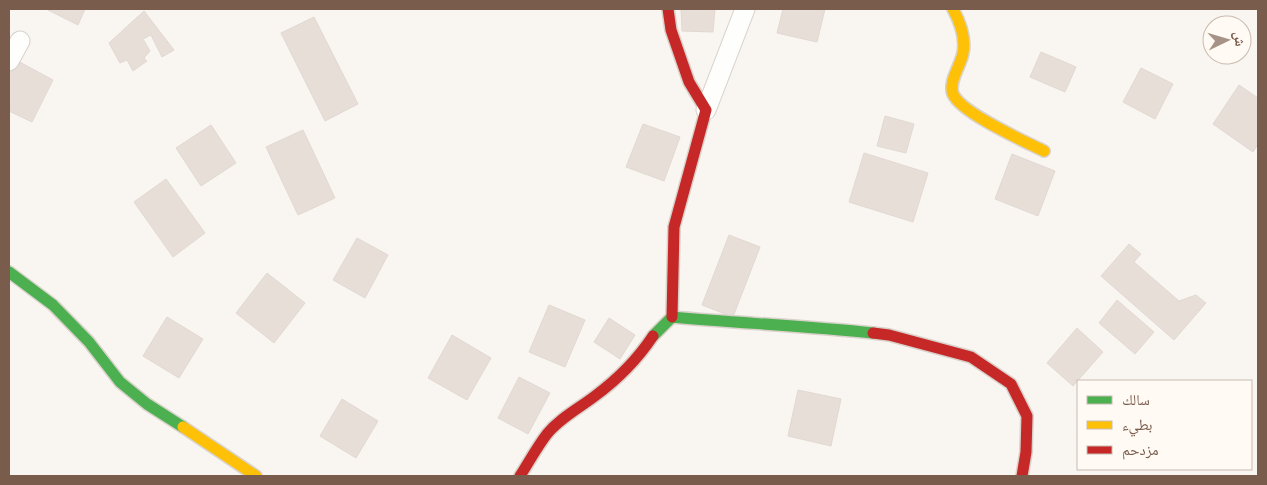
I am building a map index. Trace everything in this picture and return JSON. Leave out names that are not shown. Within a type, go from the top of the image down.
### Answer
[{"type":"street","points":[[668,9],[672,30],[689,82],[706,110]]},
{"type":"street","points":[[672,317],[674,227],[706,110],[745,9]]},
{"type":"street","points":[[953,9],[963,34],[963,53],[953,85],[953,93],[958,101],[977,115],[1044,150]]},
{"type":"street","points":[[9,61],[20,41]]},
{"type":"street","points":[[9,272],[53,305],[89,342],[120,382],[146,404],[256,476]]},
{"type":"street","points":[[520,476],[547,434],[568,413],[594,397],[624,372],[642,352],[656,331],[672,317],[735,324],[804,326],[889,335],[971,357],[1011,384],[1027,416],[1026,452],[1022,476]]},
{"type":"building","points":[[46,9],[85,9],[78,25]]},
{"type":"building","points":[[681,9],[715,9],[713,32],[682,31]]},
{"type":"building","points":[[783,9],[825,9],[817,42],[777,33]]},
{"type":"building","points":[[144,11],[174,50],[162,57],[151,35],[143,39],[150,51],[144,58],[147,61],[133,71],[127,60],[120,63],[109,43]]},
{"type":"building","points":[[314,17],[358,104],[325,121],[281,33]]},
{"type":"building","points":[[1041,52],[1076,67],[1065,92],[1030,77]]},
{"type":"building","points":[[14,59],[53,80],[32,122],[9,111],[9,70]]},
{"type":"building","points":[[1141,68],[1173,84],[1155,119],[1123,102]]},
{"type":"building","points":[[1239,85],[1258,98],[1258,144],[1253,152],[1213,124]]},
{"type":"building","points":[[885,116],[914,124],[906,153],[877,146]]},
{"type":"building","points":[[643,124],[680,137],[664,181],[626,167]]},
{"type":"building","points":[[211,125],[236,163],[201,186],[176,148]]},
{"type":"building","points":[[303,130],[335,198],[298,215],[266,147]]},
{"type":"building","points":[[864,153],[928,173],[913,222],[849,202]]},
{"type":"building","points":[[1012,154],[1055,171],[1038,216],[995,199]]},
{"type":"building","points":[[166,179],[205,233],[173,257],[134,202]]},
{"type":"building","points":[[729,235],[760,247],[733,317],[702,305]]},
{"type":"building","points":[[357,238],[388,255],[365,298],[333,280]]},
{"type":"building","points":[[1129,244],[1141,254],[1134,262],[1179,301],[1196,295],[1206,303],[1174,340],[1101,276]]},
{"type":"building","points":[[267,273],[305,303],[274,343],[236,313]]},
{"type":"building","points":[[1117,300],[1154,332],[1135,354],[1099,323]]},
{"type":"building","points":[[549,305],[585,320],[565,367],[529,352]]},
{"type":"building","points":[[167,317],[203,339],[179,378],[143,356]]},
{"type":"building","points":[[609,318],[635,335],[620,359],[594,342]]},
{"type":"building","points":[[1077,328],[1103,352],[1073,386],[1047,363]]},
{"type":"building","points":[[452,335],[491,358],[467,400],[428,378]]},
{"type":"building","points":[[519,377],[550,393],[528,434],[498,418]]},
{"type":"building","points":[[798,390],[841,399],[831,446],[788,436]]},
{"type":"building","points":[[342,399],[378,421],[356,458],[320,436]]},
{"type":"traffic: fast","points":[[9,272],[53,305],[89,342],[120,382],[147,404],[183,427]]},
{"type":"traffic: fast","points":[[653,336],[672,317],[873,333]]},
{"type":"traffic: slow","points":[[953,9],[962,30],[964,42],[962,58],[952,84],[953,94],[968,110],[980,118],[1044,151]]},
{"type":"traffic: slow","points":[[183,427],[256,476]]},
{"type":"traffic: jam","points":[[668,9],[671,30],[689,82],[706,110],[674,227],[672,317]]},
{"type":"traffic: jam","points":[[873,333],[889,335],[971,357],[1011,384],[1027,416],[1026,452],[1022,476]]},
{"type":"traffic: jam","points":[[520,476],[552,428],[619,376],[634,361],[653,336]]}]
